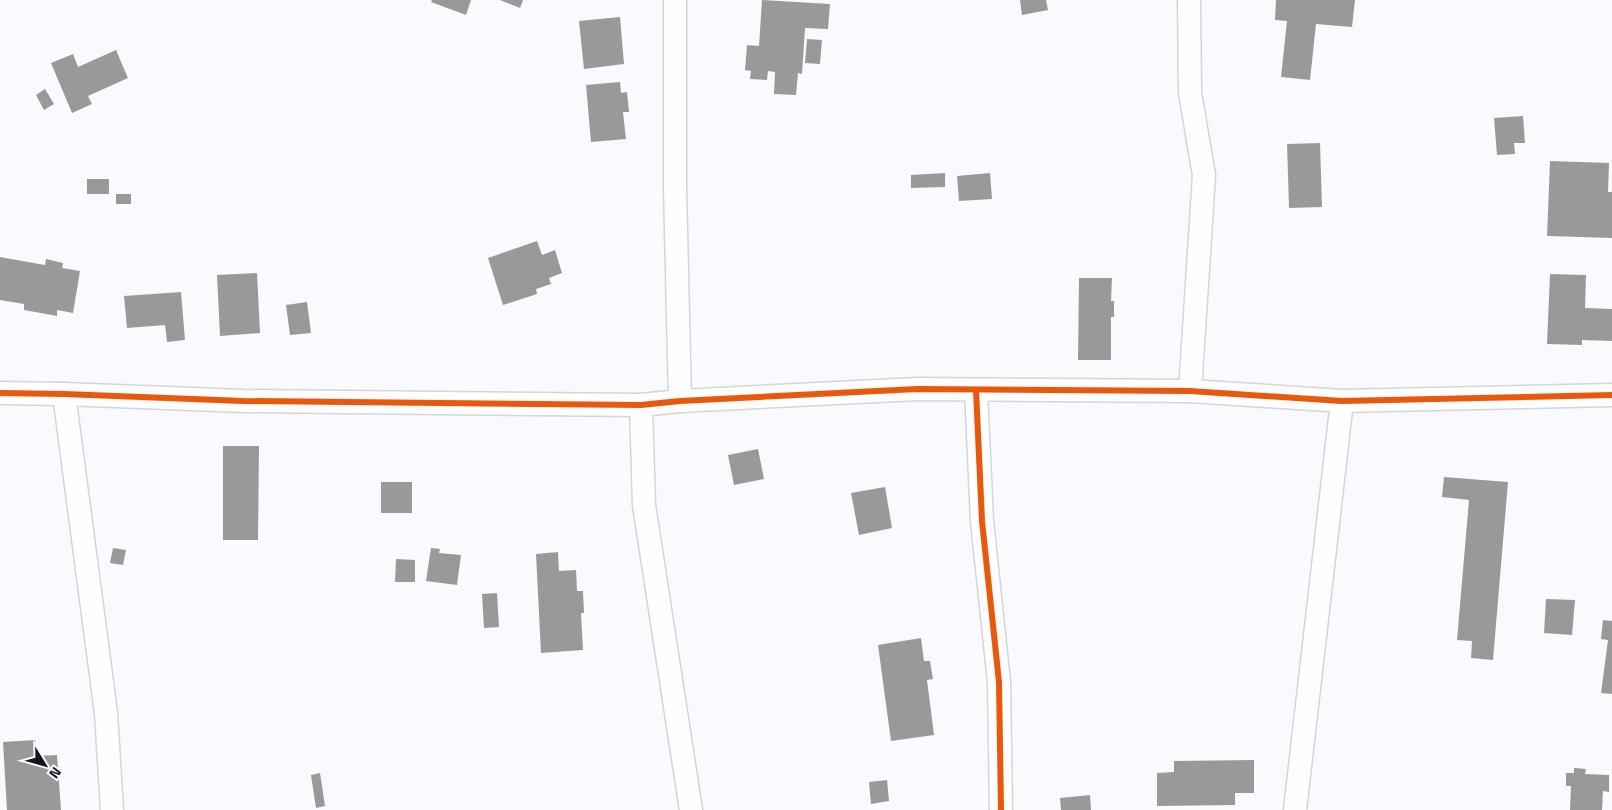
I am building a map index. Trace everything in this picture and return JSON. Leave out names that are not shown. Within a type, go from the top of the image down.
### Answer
[{"type":"street","points":[[675,0],[675,187],[680,401]]},
{"type":"street","points":[[1189,0],[1190,93],[1204,175],[1190,391]]},
{"type":"street","points":[[0,394],[64,394],[243,401],[641,405],[680,401],[917,389],[1190,391],[1342,401],[1612,395]]},
{"type":"street","points":[[976,390],[982,521],[999,682],[1001,810]]},
{"type":"street","points":[[64,394],[106,713],[112,810]]},
{"type":"street","points":[[1295,810],[1342,401]]},
{"type":"street","points":[[641,405],[644,505],[691,810]]},
{"type":"building","points":[[432,0],[471,0],[466,15],[431,2]]},
{"type":"building","points":[[500,0],[523,0],[520,8]]},
{"type":"building","points":[[762,0],[830,4],[828,29],[805,28],[802,74],[798,73],[796,95],[774,94],[775,72],[768,71],[767,80],[750,79],[751,71],[745,70],[747,45],[759,46]]},
{"type":"building","points":[[1020,0],[1046,0],[1048,10],[1022,15]]},
{"type":"building","points":[[1276,0],[1355,0],[1352,27],[1316,24],[1310,80],[1281,77],[1287,21],[1275,20]]},
{"type":"building","points":[[620,17],[624,64],[584,69],[579,21]]},
{"type":"building","points":[[807,39],[822,40],[820,64],[805,63]]},
{"type":"building","points":[[116,50],[128,78],[88,96],[92,104],[72,113],[51,63],[73,54],[78,67]]},
{"type":"building","points":[[620,82],[621,93],[627,92],[629,112],[623,112],[626,139],[591,142],[586,85]]},
{"type":"building","points":[[45,89],[54,104],[44,110],[36,95]]},
{"type":"building","points":[[1523,116],[1525,143],[1514,143],[1515,154],[1497,155],[1494,118]]},
{"type":"building","points":[[1320,143],[1322,207],[1289,208],[1287,144]]},
{"type":"building","points":[[1550,161],[1609,163],[1608,192],[1612,192],[1612,238],[1547,236]]},
{"type":"building","points":[[945,173],[945,187],[911,188],[911,175]]},
{"type":"building","points":[[990,173],[992,199],[959,201],[957,176]]},
{"type":"building","points":[[87,179],[109,179],[109,194],[87,194]]},
{"type":"building","points":[[116,194],[131,194],[131,204],[116,204]]},
{"type":"building","points":[[537,241],[542,255],[555,250],[562,273],[549,278],[551,284],[536,289],[537,294],[503,305],[488,258]]},
{"type":"building","points":[[0,257],[45,265],[46,259],[63,263],[62,268],[80,271],[73,313],[57,310],[57,316],[24,310],[24,304],[0,300]]},
{"type":"building","points":[[257,273],[260,333],[220,336],[217,275]]},
{"type":"building","points":[[1550,274],[1586,275],[1585,308],[1612,309],[1612,341],[1582,340],[1582,345],[1547,344]]},
{"type":"building","points":[[1079,278],[1112,278],[1111,301],[1114,301],[1114,317],[1111,317],[1111,360],[1078,360]]},
{"type":"building","points":[[181,292],[185,340],[167,342],[165,325],[127,328],[124,296]]},
{"type":"building","points":[[307,302],[311,333],[290,335],[286,305]]},
{"type":"building","points":[[223,446],[259,446],[258,540],[223,540]]},
{"type":"building","points":[[758,449],[764,479],[734,485],[728,455]]},
{"type":"building","points":[[1444,477],[1508,482],[1493,660],[1471,658],[1472,641],[1457,640],[1469,500],[1442,497]]},
{"type":"building","points":[[381,482],[412,482],[412,513],[381,513]]},
{"type":"building","points":[[885,487],[892,528],[859,535],[851,493]]},
{"type":"building","points":[[113,548],[126,550],[123,565],[110,563]]},
{"type":"building","points":[[431,548],[440,549],[439,553],[461,555],[457,585],[426,581]]},
{"type":"building","points":[[558,552],[559,571],[576,570],[577,591],[583,591],[584,613],[581,613],[583,650],[541,653],[536,554]]},
{"type":"building","points":[[396,559],[415,560],[415,582],[395,582]]},
{"type":"building","points":[[497,593],[499,627],[484,628],[482,594]]},
{"type":"building","points":[[1546,599],[1575,600],[1572,635],[1544,633]]},
{"type":"building","points":[[1603,620],[1612,621],[1612,694],[1601,693],[1608,640],[1601,639]]},
{"type":"building","points":[[921,638],[924,661],[930,661],[933,679],[927,680],[934,735],[891,741],[878,645]]},
{"type":"building","points":[[35,740],[36,756],[57,755],[61,810],[7,810],[3,742]]},
{"type":"building","points":[[1254,760],[1254,793],[1235,793],[1235,805],[1157,806],[1157,773],[1174,772],[1174,761]]},
{"type":"building","points":[[1574,768],[1586,769],[1585,774],[1609,775],[1609,792],[1603,791],[1602,810],[1570,810],[1571,786],[1566,786],[1566,773],[1574,773]]},
{"type":"building","points":[[320,773],[325,806],[316,808],[311,775]]},
{"type":"building","points":[[887,780],[889,801],[871,804],[869,782]]},
{"type":"building","points":[[1090,795],[1091,810],[1061,810],[1060,798]]},
{"type":"cycle path","points":[[0,393],[243,401],[641,405],[680,401],[917,389],[1190,391],[1342,401],[1612,395]]},
{"type":"cycle path","points":[[976,390],[982,521],[999,682],[1001,810]]}]
